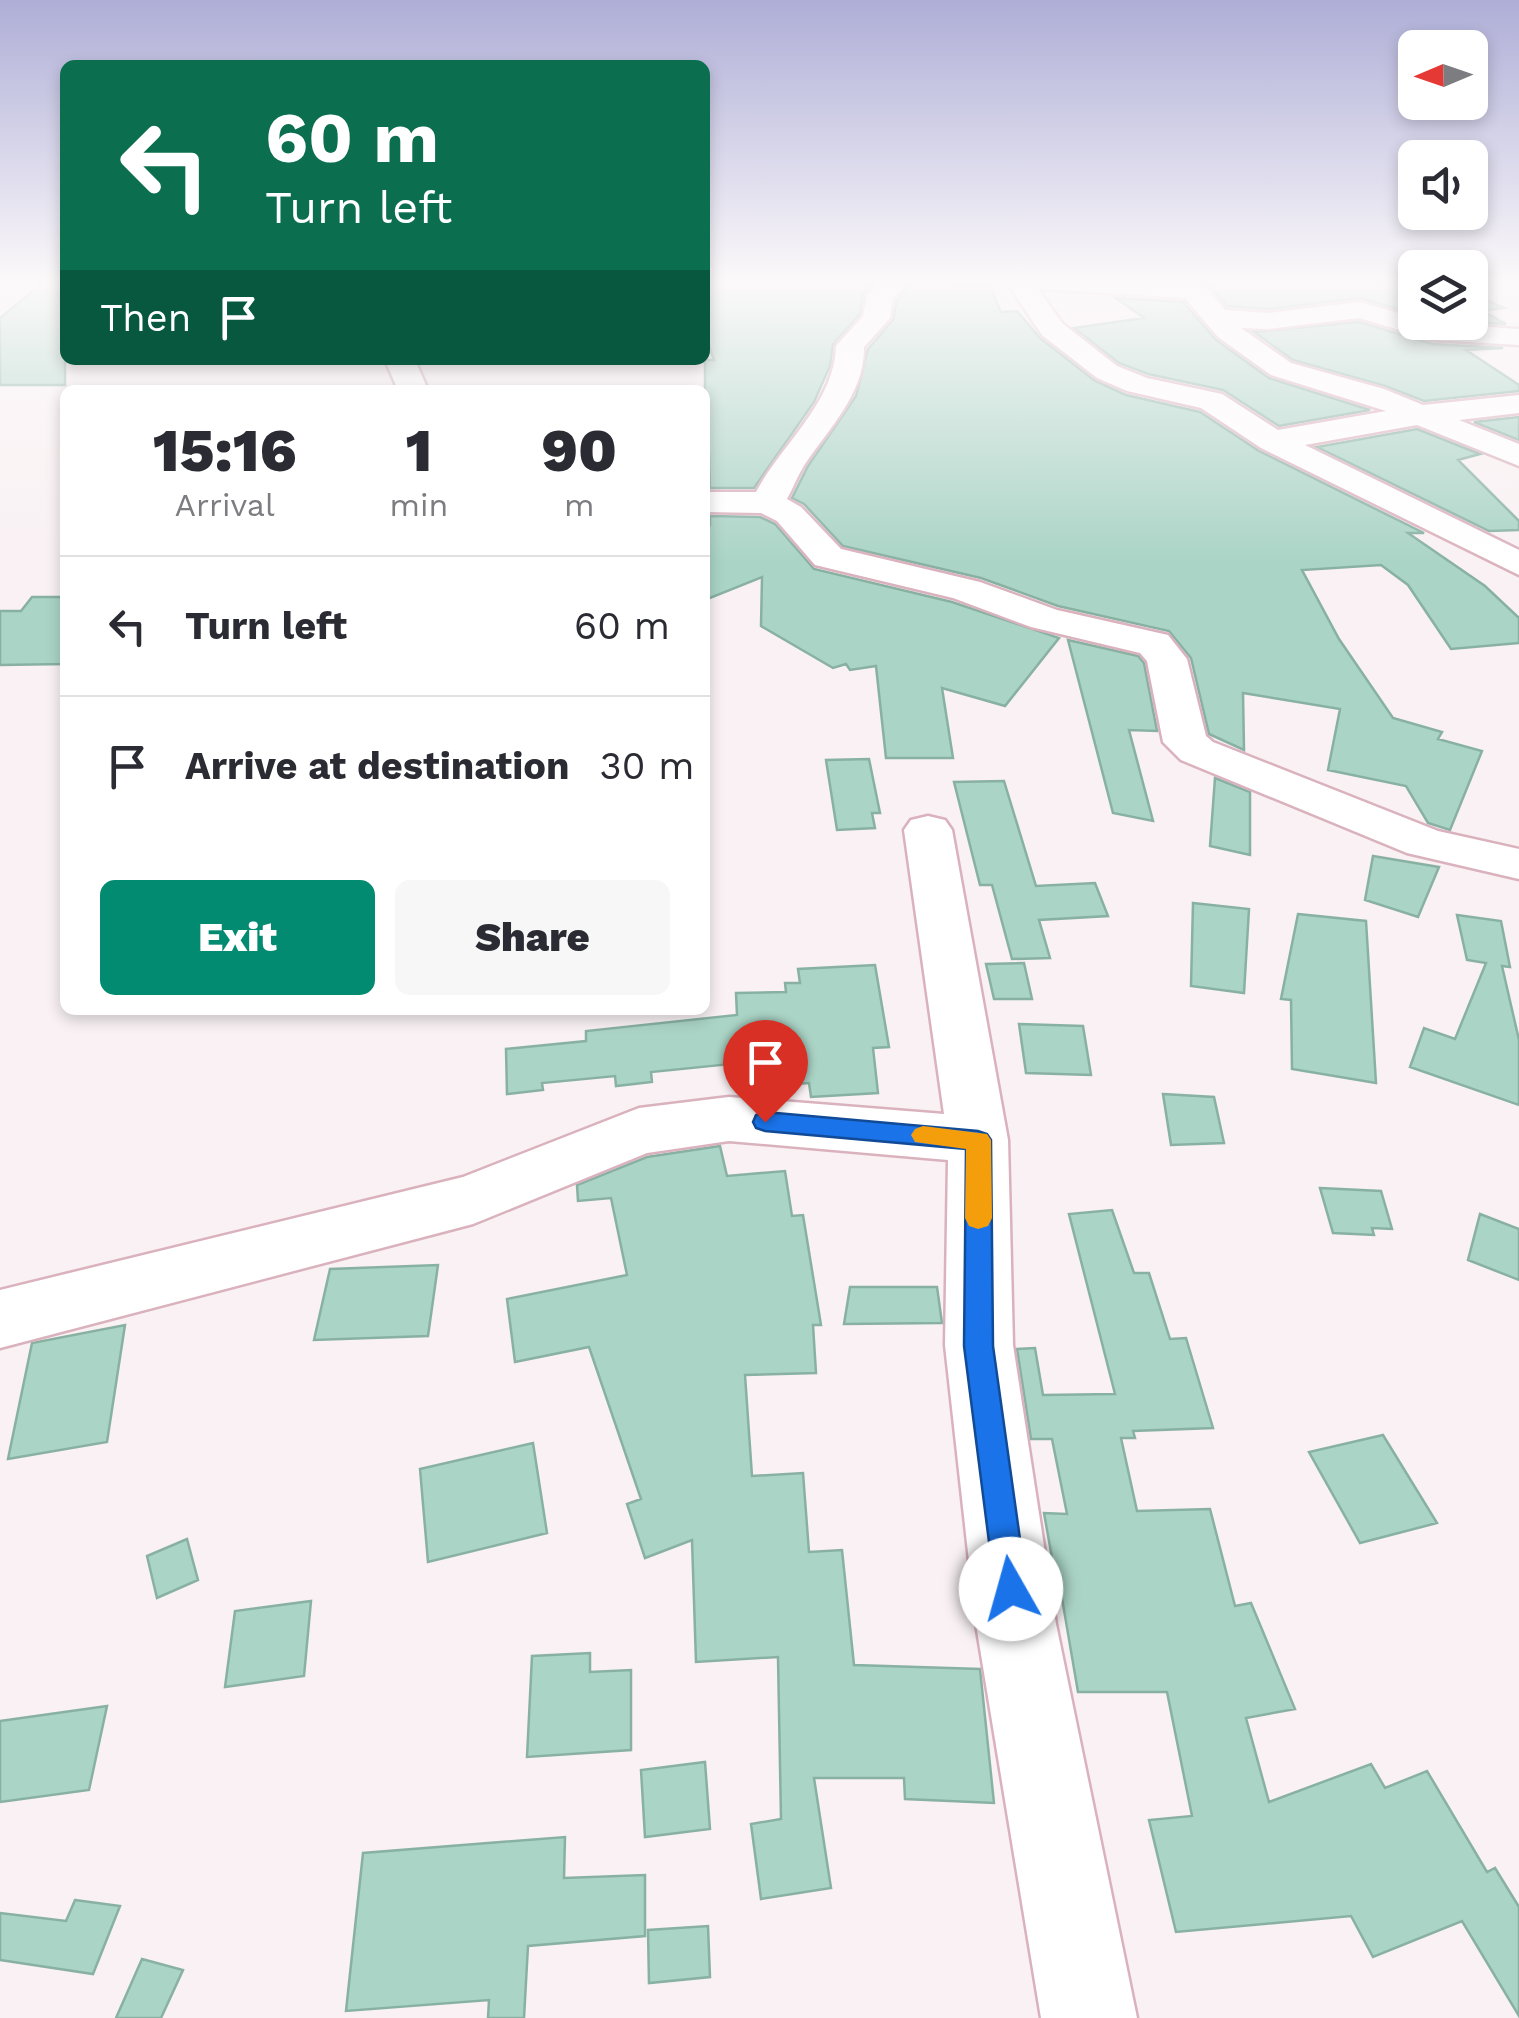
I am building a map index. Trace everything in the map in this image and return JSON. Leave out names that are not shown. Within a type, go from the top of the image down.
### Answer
[{"type":"street","points":[[768,503],[790,462],[820,425],[845,375]]},
{"type":"street","points":[[1115,375],[1138,385],[1211,401],[1272,442],[1519,564]]},
{"type":"street","points":[[1301,375],[1424,414],[1519,456]]},
{"type":"street","points":[[1272,442],[1424,414],[1519,404]]},
{"type":"street","points":[[710,502],[768,503],[789,514],[828,557],[966,590],[1045,619],[1154,644],[1167,659],[1185,742],[1196,751],[1424,843],[1518,865]]},
{"type":"street","points":[[928,830],[978,1140],[978,1346],[1016,1624],[1089,2018]]},
{"type":"street","points":[[0,1319],[473,1199],[639,1131],[729,1118],[978,1140]]},
{"type":"building","points":[[0,375],[65,375],[65,385],[0,385]]},
{"type":"building","points":[[705,375],[826,375],[814,402],[754,488],[710,488],[710,385],[705,385]]},
{"type":"building","points":[[861,375],[1088,375],[1126,395],[1200,412],[1259,451],[1424,533],[1408,533],[1485,586],[1519,618],[1519,643],[1451,649],[1408,585],[1381,565],[1302,570],[1339,639],[1393,718],[1442,732],[1438,739],[1482,751],[1450,830],[1428,823],[1406,786],[1328,770],[1340,709],[1243,693],[1244,750],[1209,734],[1191,658],[1169,631],[1058,606],[981,578],[843,546],[804,504],[792,498],[808,466],[856,396]]},
{"type":"building","points":[[1154,375],[1265,375],[1370,410],[1279,426],[1223,390]]},
{"type":"building","points":[[1347,375],[1504,375],[1519,385],[1519,391],[1424,401]]},
{"type":"building","points":[[1519,417],[1519,440],[1474,422]]},
{"type":"building","points":[[1417,429],[1480,454],[1458,460],[1519,521],[1519,530],[1489,531],[1317,447]]},
{"type":"building","points":[[710,516],[760,517],[775,524],[814,569],[952,602],[1059,638],[1005,706],[942,688],[953,758],[886,758],[876,666],[850,670],[846,664],[833,668],[761,626],[762,577],[710,598]]},
{"type":"building","points":[[32,597],[60,597],[60,664],[0,665],[0,611],[21,611]]},
{"type":"building","points":[[1068,640],[1138,656],[1144,663],[1157,731],[1129,730],[1153,821],[1113,813]]},
{"type":"building","points":[[869,759],[880,813],[872,813],[875,828],[837,830],[826,760]]},
{"type":"building","points":[[1215,778],[1250,792],[1250,855],[1210,846]]},
{"type":"building","points":[[1004,781],[1036,886],[1095,883],[1108,916],[1039,920],[1050,958],[1012,959],[992,885],[980,885],[954,782]]},
{"type":"building","points":[[1373,856],[1439,867],[1418,917],[1365,900]]},
{"type":"building","points":[[1193,903],[1249,909],[1244,993],[1191,986]]},
{"type":"building","points":[[1298,914],[1366,921],[1376,1083],[1292,1069],[1291,1000],[1281,999]]},
{"type":"building","points":[[1457,915],[1501,921],[1510,967],[1502,966],[1519,1040],[1519,1105],[1410,1067],[1424,1028],[1455,1039],[1486,963],[1467,960]]},
{"type":"building","points":[[1024,963],[1032,999],[994,999],[986,964]]},
{"type":"building","points":[[875,965],[889,1047],[873,1048],[878,1093],[811,1097],[809,1083],[744,1088],[740,1063],[651,1072],[652,1082],[616,1086],[615,1076],[542,1083],[543,1090],[507,1094],[506,1049],[586,1041],[586,1031],[737,1015],[736,993],[786,992],[785,983],[800,983],[798,969]]},
{"type":"building","points":[[1019,1024],[1083,1026],[1091,1075],[1026,1073]]},
{"type":"building","points":[[1163,1094],[1214,1097],[1224,1143],[1171,1145]]},
{"type":"building","points":[[720,1146],[727,1176],[785,1171],[792,1216],[803,1215],[821,1325],[813,1325],[816,1373],[745,1375],[752,1476],[803,1473],[809,1552],[842,1550],[854,1665],[980,1669],[994,1803],[905,1799],[904,1778],[814,1778],[831,1888],[761,1899],[751,1824],[781,1819],[778,1657],[696,1662],[692,1540],[645,1558],[627,1504],[641,1499],[589,1347],[515,1362],[507,1299],[627,1275],[611,1198],[578,1201],[577,1185],[647,1157]]},
{"type":"building","points":[[1320,1188],[1381,1191],[1392,1229],[1372,1228],[1374,1235],[1333,1233]]},
{"type":"building","points":[[1112,1210],[1134,1273],[1149,1273],[1170,1339],[1186,1338],[1213,1428],[1133,1431],[1135,1438],[1121,1438],[1137,1511],[1210,1509],[1235,1606],[1251,1603],[1295,1709],[1246,1718],[1269,1802],[1371,1764],[1385,1788],[1427,1771],[1487,1872],[1495,1868],[1519,1907],[1519,2016],[1462,1921],[1373,1957],[1351,1916],[1176,1932],[1149,1820],[1192,1816],[1167,1692],[1078,1692],[1044,1513],[1067,1514],[1052,1439],[1031,1439],[1017,1349],[1035,1348],[1043,1395],[1115,1394],[1069,1214]]},
{"type":"building","points":[[1480,1214],[1519,1229],[1519,1280],[1468,1260]]},
{"type":"building","points":[[438,1265],[428,1336],[314,1340],[330,1269]]},
{"type":"building","points":[[850,1287],[937,1287],[942,1323],[844,1324]]},
{"type":"building","points":[[125,1325],[107,1442],[8,1459],[32,1343]]},
{"type":"building","points":[[1383,1435],[1437,1523],[1360,1543],[1309,1452]]},
{"type":"building","points":[[533,1443],[547,1533],[428,1562],[420,1469]]},
{"type":"building","points":[[187,1539],[198,1580],[157,1598],[147,1556]]},
{"type":"building","points":[[311,1601],[304,1676],[225,1687],[235,1611]]},
{"type":"building","points":[[590,1653],[590,1672],[631,1670],[631,1750],[527,1757],[532,1656]]},
{"type":"building","points":[[107,1706],[89,1790],[0,1802],[0,1721]]},
{"type":"building","points":[[705,1762],[710,1829],[645,1837],[641,1770]]},
{"type":"building","points":[[565,1837],[564,1878],[645,1875],[645,1936],[528,1946],[524,2018],[488,2018],[489,2000],[346,2011],[363,1853]]},
{"type":"building","points":[[75,1900],[120,1906],[93,1974],[0,1960],[0,1913],[66,1921]]},
{"type":"building","points":[[708,1926],[710,1977],[649,1983],[648,1930]]},
{"type":"building","points":[[142,1959],[183,1970],[161,2018],[116,2018]]},
{"type":"slow traffic","points":[[923,1135],[978,1140],[978,1218]]},
{"type":"route","points":[[765,1122],[978,1140],[978,1346],[1011,1589]]}]
